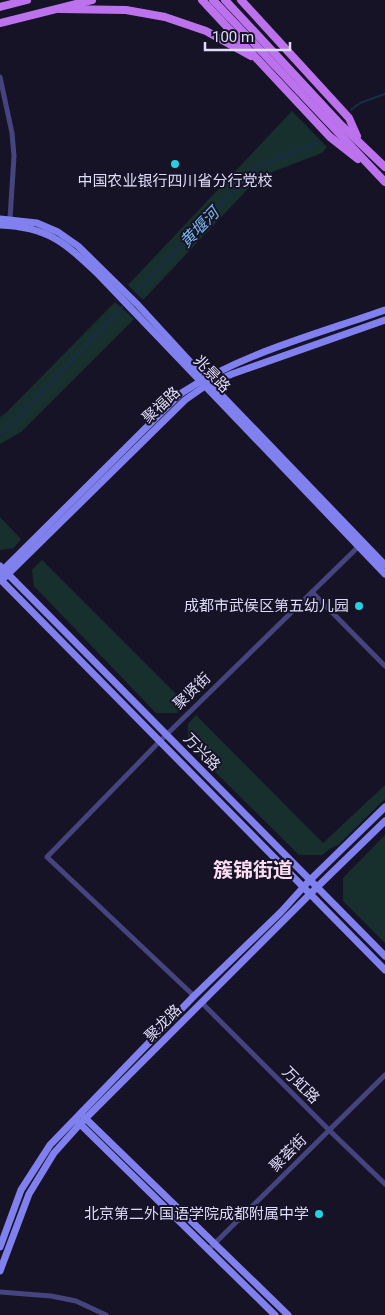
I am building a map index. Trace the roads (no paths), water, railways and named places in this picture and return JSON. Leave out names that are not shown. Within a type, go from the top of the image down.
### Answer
[{"type":"main road","points":[[0,7],[27,0]]},
{"type":"main road","points":[[0,23],[92,0]]},
{"type":"main road","points":[[202,0],[330,137],[376,173]]},
{"type":"main road","points":[[213,0],[385,167]]},
{"type":"main road","points":[[225,0],[272,58],[385,182]]},
{"type":"main road","points":[[241,0],[349,118],[359,140]]},
{"type":"main road","points":[[60,9],[126,10],[165,17],[206,31],[257,60]]},
{"type":"main road","name":"兆景路","points":[[0,218],[37,223],[58,232],[78,246],[138,305],[205,382],[385,574]]},
{"type":"main road","name":"兆景路","points":[[0,225],[22,226],[38,230],[56,238],[71,248],[385,565]]},
{"type":"main road","points":[[205,382],[246,359],[385,310]]},
{"type":"main road","name":"聚福路","points":[[2,574],[205,382],[385,320]]},
{"type":"main road","points":[[2,574],[160,740],[385,970]]},
{"type":"main road","name":"万兴路","points":[[2,574],[166,734],[385,956]]},
{"type":"main road","name":"聚龙路","points":[[0,1247],[21,1190],[50,1144],[194,996],[385,807]]},
{"type":"main road","name":"聚龙路","points":[[0,1271],[29,1194],[54,1153],[310,894],[385,821]]},
{"type":"main road","points":[[80,1112],[83,1122],[208,1250],[275,1315]]},
{"type":"main road","points":[[74,1118],[83,1122],[214,1243],[288,1315]]},
{"type":"street","points":[[0,77],[12,133],[14,156],[10,219]]},
{"type":"street","name":"聚贤街","points":[[194,996],[47,856],[166,734],[358,547]]},
{"type":"street","points":[[312,592],[385,666]]},
{"type":"street","name":"万虹路","points":[[202,1003],[385,1184]]},
{"type":"street","name":"聚荟街","points":[[208,1250],[385,1075]]},
{"type":"street","points":[[0,1292],[51,1296],[76,1301],[106,1315]]},
{"type":"waterway","name":"黄堰河","points":[[351,110],[360,103],[385,94]]},
{"type":"waterway","name":"黄堰河","points":[[136,292],[257,167],[319,142]]},
{"type":"waterway","name":"黄堰河","points":[[0,433],[6,431],[122,307]]},
{"type":"place","name":"中国农业银行四川省分行党校","points":[[175,164]]},
{"type":"place","name":"成都市武侯区第五幼儿园","points":[[359,606]]},
{"type":"place","name":"北京第二外国语学院成都附属中学","points":[[319,1214]]},
{"type":"district","name":"簇锦街道","points":[[253,870]]}]
